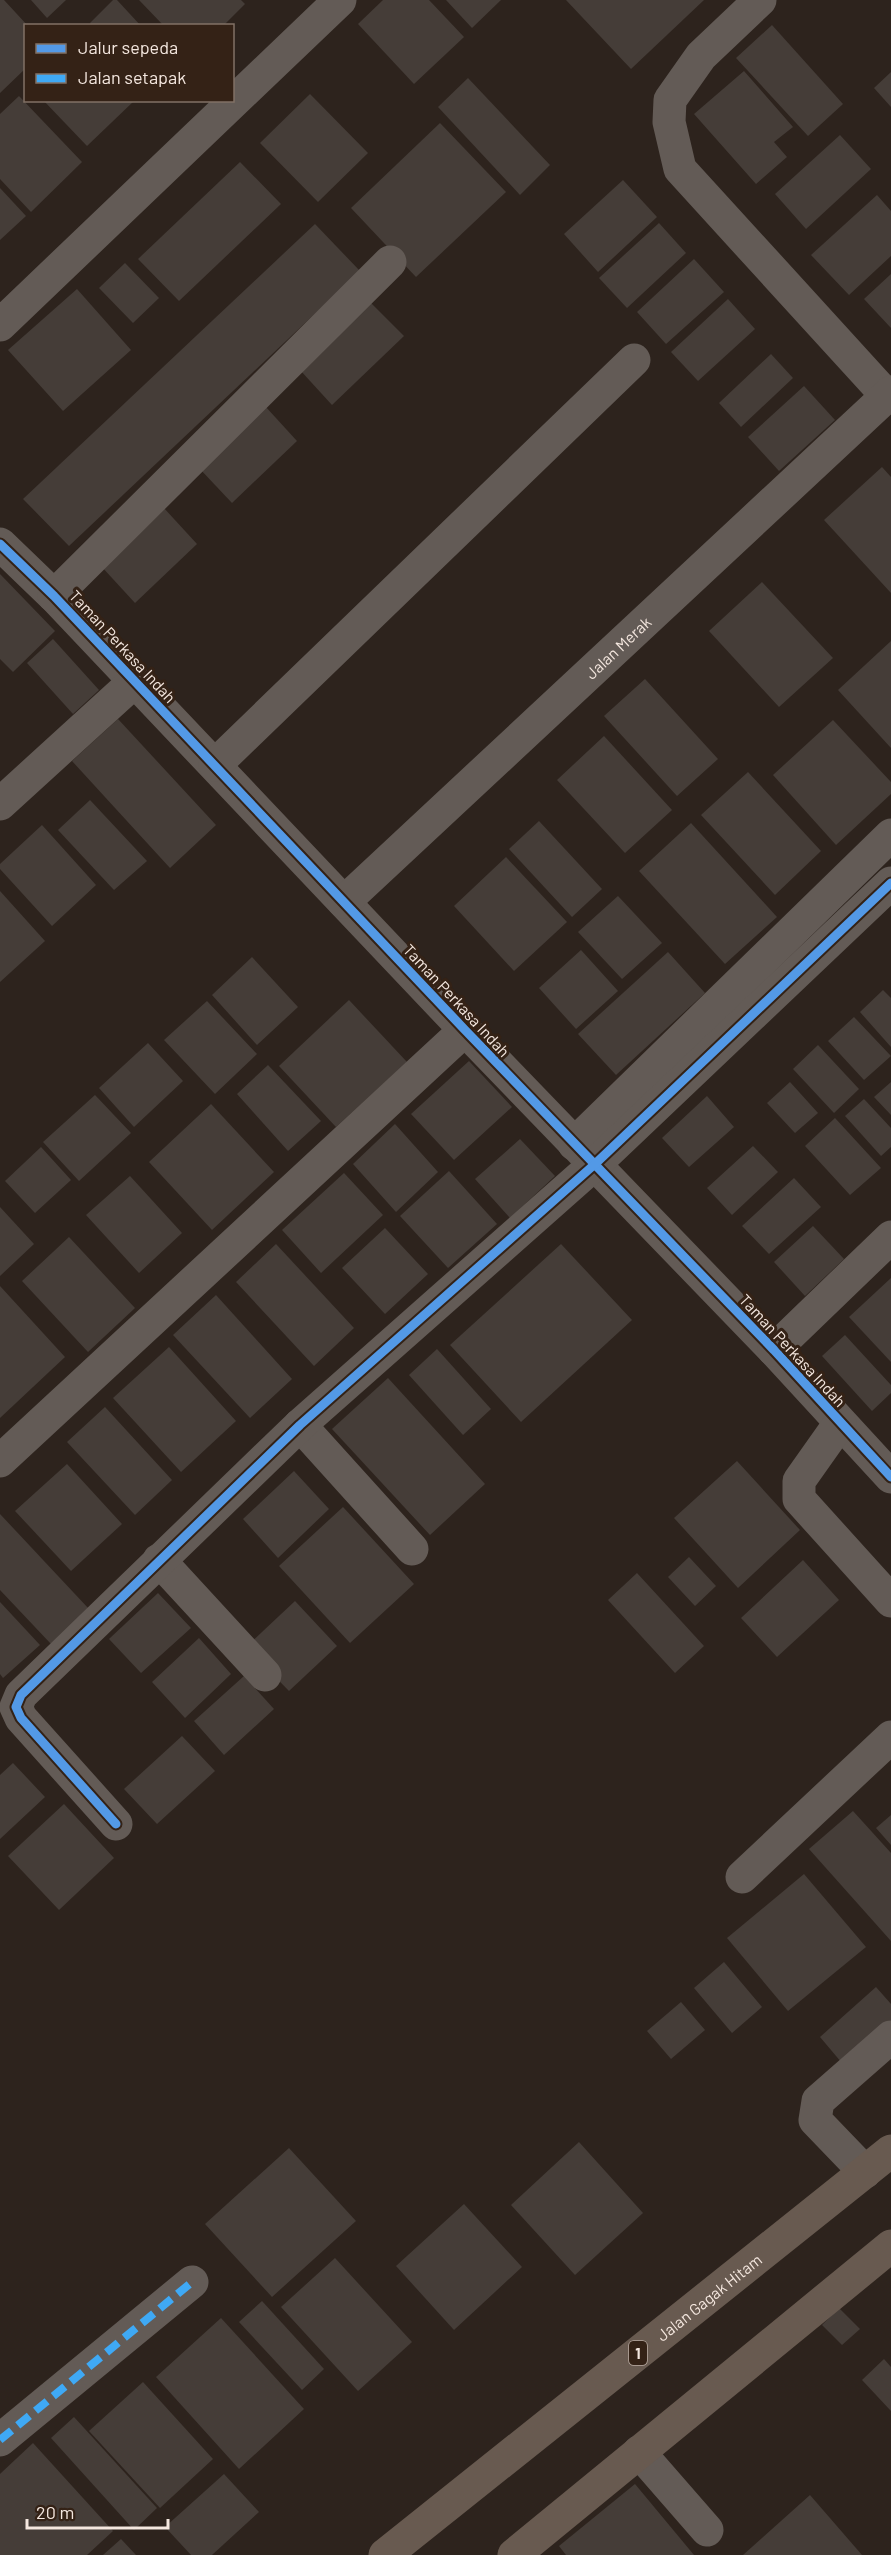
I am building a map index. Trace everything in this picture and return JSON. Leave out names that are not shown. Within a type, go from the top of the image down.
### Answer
[{"type":"highway","name":"Jalan Gagak Hitam","points":[[390,2554],[891,2151]]},
{"type":"highway","points":[[514,2555],[891,2246]]},
{"type":"street","points":[[234,101],[340,0]]},
{"type":"street","points":[[760,0],[701,56],[670,100],[669,122],[680,169],[889,394]]},
{"type":"street","points":[[0,325],[233,102]]},
{"type":"street","points":[[54,596],[390,262]]},
{"type":"street","points":[[215,765],[634,360]]},
{"type":"street","name":"Jalan Merak","points":[[344,902],[889,394]]},
{"type":"street","name":"Taman Perkasa Indah","points":[[0,544],[54,596],[465,1030],[774,1350],[891,1477]]},
{"type":"street","points":[[0,804],[135,681]]},
{"type":"street","points":[[584,1154],[891,835]]},
{"type":"street","points":[[116,1824],[21,1718],[15,1707],[21,1695],[584,1154],[891,883]]},
{"type":"street","points":[[0,1461],[465,1030]]},
{"type":"street","points":[[774,1350],[891,1237]]},
{"type":"street","points":[[840,1423],[799,1481],[799,1499],[891,1601]]},
{"type":"street","points":[[300,1425],[412,1549]]},
{"type":"street","points":[[159,1560],[265,1675]]},
{"type":"street","points":[[742,1877],[891,1737]]},
{"type":"street","points":[[865,2172],[815,2120],[818,2101],[891,2037]]},
{"type":"street","points":[[0,2440],[192,2282]]},
{"type":"street","points":[[639,2452],[707,2530]]},
{"type":"building","points":[[0,0],[4,0],[26,24],[24,24],[24,70],[0,93]]},
{"type":"building","points":[[31,0],[66,0],[47,18]]},
{"type":"building","points":[[113,0],[117,0],[139,24],[91,24]]},
{"type":"building","points":[[139,0],[241,0],[245,4],[225,24],[162,24]]},
{"type":"building","points":[[383,0],[429,0],[464,37],[414,84],[358,24]]},
{"type":"building","points":[[446,0],[501,0],[472,28]]},
{"type":"building","points":[[566,0],[704,0],[631,69]]},
{"type":"building","points":[[772,25],[843,104],[808,136],[736,58]]},
{"type":"building","points":[[744,71],[793,127],[774,142],[787,157],[756,184],[694,114]]},
{"type":"building","points":[[891,72],[891,107],[874,88]]},
{"type":"building","points":[[468,78],[550,165],[520,195],[438,107]]},
{"type":"building","points":[[310,94],[368,153],[318,202],[260,143]]},
{"type":"building","points":[[19,96],[82,162],[31,212],[0,179],[0,114]]},
{"type":"building","points":[[45,102],[133,102],[87,146]]},
{"type":"building","points":[[440,123],[506,192],[416,277],[351,208]]},
{"type":"building","points":[[840,135],[871,169],[806,229],[775,194]]},
{"type":"building","points":[[240,162],[281,204],[179,301],[138,259]]},
{"type":"building","points":[[623,180],[657,217],[598,272],[564,234]]},
{"type":"building","points":[[0,188],[26,216],[0,240]]},
{"type":"building","points":[[877,195],[891,211],[891,256],[849,295],[811,255]]},
{"type":"building","points":[[659,223],[686,253],[627,308],[599,278]]},
{"type":"building","points":[[315,224],[360,271],[69,546],[23,499]]},
{"type":"building","points":[[694,259],[724,292],[666,344],[637,312]]},
{"type":"building","points":[[125,263],[159,298],[133,323],[99,288]]},
{"type":"building","points":[[891,274],[891,328],[864,299]]},
{"type":"building","points":[[77,289],[131,350],[63,411],[8,350]]},
{"type":"building","points":[[728,299],[755,329],[698,381],[671,352]]},
{"type":"building","points":[[371,303],[404,336],[332,405],[300,370]]},
{"type":"building","points":[[771,354],[793,378],[741,427],[719,403]]},
{"type":"building","points":[[804,386],[835,420],[779,471],[748,437]]},
{"type":"building","points":[[265,406],[297,441],[232,503],[199,468]]},
{"type":"building","points":[[882,467],[891,477],[891,593],[824,520]]},
{"type":"building","points":[[163,507],[197,544],[135,603],[101,566]]},
{"type":"building","points":[[0,574],[55,631],[13,672],[0,659]]},
{"type":"building","points":[[762,582],[833,658],[779,707],[709,631]]},
{"type":"building","points":[[53,639],[99,690],[73,714],[27,663]]},
{"type":"building","points":[[891,641],[891,748],[838,690]]},
{"type":"building","points":[[645,679],[718,759],[677,796],[604,716]]},
{"type":"building","points":[[118,719],[216,825],[170,868],[72,761]]},
{"type":"building","points":[[833,720],[891,782],[891,794],[836,845],[773,775]]},
{"type":"building","points":[[604,736],[672,810],[625,853],[557,780]]},
{"type":"building","points":[[748,772],[821,851],[775,895],[701,815]]},
{"type":"building","points":[[90,800],[147,861],[114,890],[58,830]]},
{"type":"building","points":[[539,821],[602,889],[572,917],[509,849]]},
{"type":"building","points":[[691,823],[777,917],[725,964],[639,871]]},
{"type":"building","points":[[42,825],[96,885],[52,926],[0,869],[0,864]]},
{"type":"building","points":[[506,857],[567,922],[514,971],[454,906]]},
{"type":"building","points":[[0,891],[45,941],[0,982]]},
{"type":"building","points":[[618,896],[662,943],[622,979],[578,932]]},
{"type":"building","points":[[581,950],[618,991],[576,1029],[539,988]]},
{"type":"building","points":[[668,952],[705,993],[616,1075],[578,1034]]},
{"type":"building","points":[[252,957],[298,1007],[257,1045],[212,995]]},
{"type":"building","points":[[883,990],[891,998],[891,1047],[860,1012]]},
{"type":"building","points":[[349,1000],[407,1062],[336,1127],[279,1066]]},
{"type":"building","points":[[207,1001],[257,1054],[215,1094],[164,1040]]},
{"type":"building","points":[[854,1017],[891,1056],[864,1080],[828,1041]]},
{"type":"building","points":[[148,1043],[183,1081],[134,1127],[99,1088]]},
{"type":"building","points":[[818,1045],[859,1089],[834,1113],[793,1069]]},
{"type":"building","points":[[469,1061],[512,1107],[454,1160],[411,1114]]},
{"type":"building","points":[[268,1065],[321,1121],[288,1151],[237,1094]]},
{"type":"building","points":[[790,1082],[818,1113],[795,1133],[767,1103]]},
{"type":"building","points":[[891,1082],[891,1115],[874,1097]]},
{"type":"building","points":[[95,1095],[131,1133],[79,1181],[43,1142]]},
{"type":"building","points":[[707,1096],[734,1127],[689,1167],[662,1138]]},
{"type":"building","points":[[864,1099],[891,1128],[891,1147],[881,1156],[845,1116]]},
{"type":"building","points":[[211,1104],[274,1172],[212,1230],[149,1162]]},
{"type":"building","points":[[835,1118],[881,1168],[850,1195],[805,1146]]},
{"type":"building","points":[[395,1124],[438,1172],[396,1212],[353,1164]]},
{"type":"building","points":[[520,1139],[555,1176],[510,1218],[475,1179]]},
{"type":"building","points":[[753,1146],[778,1172],[732,1215],[707,1188]]},
{"type":"building","points":[[41,1147],[71,1180],[35,1213],[5,1181]]},
{"type":"building","points":[[449,1171],[497,1224],[448,1268],[400,1216]]},
{"type":"building","points":[[344,1173],[383,1215],[321,1273],[282,1230]]},
{"type":"building","points":[[130,1176],[182,1233],[139,1273],[86,1215]]},
{"type":"building","points":[[794,1178],[821,1207],[769,1254],[742,1226]]},
{"type":"building","points":[[0,1207],[34,1244],[0,1276]]},
{"type":"building","points":[[813,1226],[844,1259],[805,1296],[774,1262]]},
{"type":"building","points":[[385,1228],[428,1274],[385,1314],[342,1268]]},
{"type":"building","points":[[69,1237],[135,1308],[88,1352],[22,1281]]},
{"type":"building","points":[[276,1244],[354,1328],[314,1366],[236,1282]]},
{"type":"building","points":[[561,1244],[632,1320],[521,1422],[450,1345]]},
{"type":"building","points":[[891,1278],[891,1362],[849,1317]]},
{"type":"building","points":[[0,1286],[65,1357],[0,1418]]},
{"type":"building","points":[[216,1295],[292,1379],[250,1418],[173,1335]]},
{"type":"building","points":[[845,1335],[891,1385],[891,1393],[872,1411],[822,1356]]},
{"type":"building","points":[[169,1347],[236,1421],[181,1472],[113,1398]]},
{"type":"building","points":[[437,1349],[491,1409],[463,1435],[409,1375]]},
{"type":"building","points":[[388,1378],[485,1484],[430,1535],[332,1429]]},
{"type":"building","points":[[105,1407],[172,1480],[135,1515],[67,1442]]},
{"type":"building","points":[[737,1461],[800,1530],[738,1588],[674,1518]]},
{"type":"building","points":[[67,1464],[122,1524],[71,1571],[15,1511]]},
{"type":"building","points":[[294,1471],[329,1509],[278,1558],[243,1519]]},
{"type":"building","points":[[343,1507],[414,1584],[350,1643],[279,1566]]},
{"type":"building","points":[[0,1514],[89,1609],[51,1644],[0,1590]]},
{"type":"building","points":[[689,1557],[716,1586],[695,1606],[668,1577]]},
{"type":"building","points":[[803,1560],[839,1600],[777,1657],[741,1618]]},
{"type":"building","points":[[637,1573],[704,1646],[675,1673],[608,1600]]},
{"type":"building","points":[[158,1593],[191,1628],[141,1673],[109,1639]]},
{"type":"building","points":[[295,1601],[337,1646],[289,1691],[246,1647]]},
{"type":"building","points":[[0,1602],[40,1645],[3,1678],[0,1674]]},
{"type":"building","points":[[199,1638],[231,1674],[185,1718],[152,1682]]},
{"type":"building","points":[[244,1676],[274,1709],[224,1755],[194,1721]]},
{"type":"building","points":[[182,1736],[215,1771],[157,1824],[124,1789]]},
{"type":"building","points":[[13,1763],[45,1797],[0,1839],[0,1775]]},
{"type":"building","points":[[64,1804],[114,1858],[59,1910],[8,1856]]},
{"type":"building","points":[[853,1811],[891,1853],[891,1941],[809,1849]]},
{"type":"building","points":[[891,1815],[891,1845],[876,1828]]},
{"type":"building","points":[[804,1874],[866,1947],[788,2011],[727,1938]]},
{"type":"building","points":[[724,1962],[762,2007],[732,2033],[694,1988]]},
{"type":"building","points":[[876,1987],[891,2004],[891,2031],[847,2069],[820,2037]]},
{"type":"building","points":[[681,2002],[705,2030],[671,2059],[647,2031]]},
{"type":"building","points":[[579,2142],[643,2213],[575,2275],[511,2205]]},
{"type":"building","points":[[289,2148],[356,2221],[272,2297],[205,2224]]},
{"type":"building","points":[[464,2204],[522,2267],[454,2330],[396,2266]]},
{"type":"building","points":[[335,2258],[412,2342],[358,2391],[281,2307]]},
{"type":"building","points":[[262,2301],[324,2369],[302,2390],[239,2322]]},
{"type":"building","points":[[839,2308],[860,2329],[842,2345],[822,2325]]},
{"type":"building","points":[[221,2318],[304,2409],[239,2469],[156,2377]]},
{"type":"building","points":[[884,2359],[891,2367],[891,2411],[862,2380]]},
{"type":"building","points":[[143,2382],[213,2459],[160,2508],[89,2431]]},
{"type":"building","points":[[74,2417],[157,2508],[134,2530],[51,2438]]},
{"type":"building","points":[[33,2443],[113,2531],[87,2555],[0,2555],[0,2474]]},
{"type":"building","points":[[224,2474],[259,2512],[212,2555],[191,2555],[165,2527]]},
{"type":"building","points":[[635,2484],[694,2555],[566,2555],[559,2546]]},
{"type":"building","points":[[810,2495],[862,2555],[743,2555]]},
{"type":"building","points":[[121,2539],[136,2555],[103,2555]]},
{"type":"marked path","points":[[0,2440],[192,2282]]},
{"type":"cycle path","points":[[0,544],[54,596],[465,1030],[774,1350],[891,1477]]},
{"type":"cycle path","points":[[116,1824],[21,1718],[16,1707],[21,1695],[300,1425],[595,1164],[891,883]]}]
